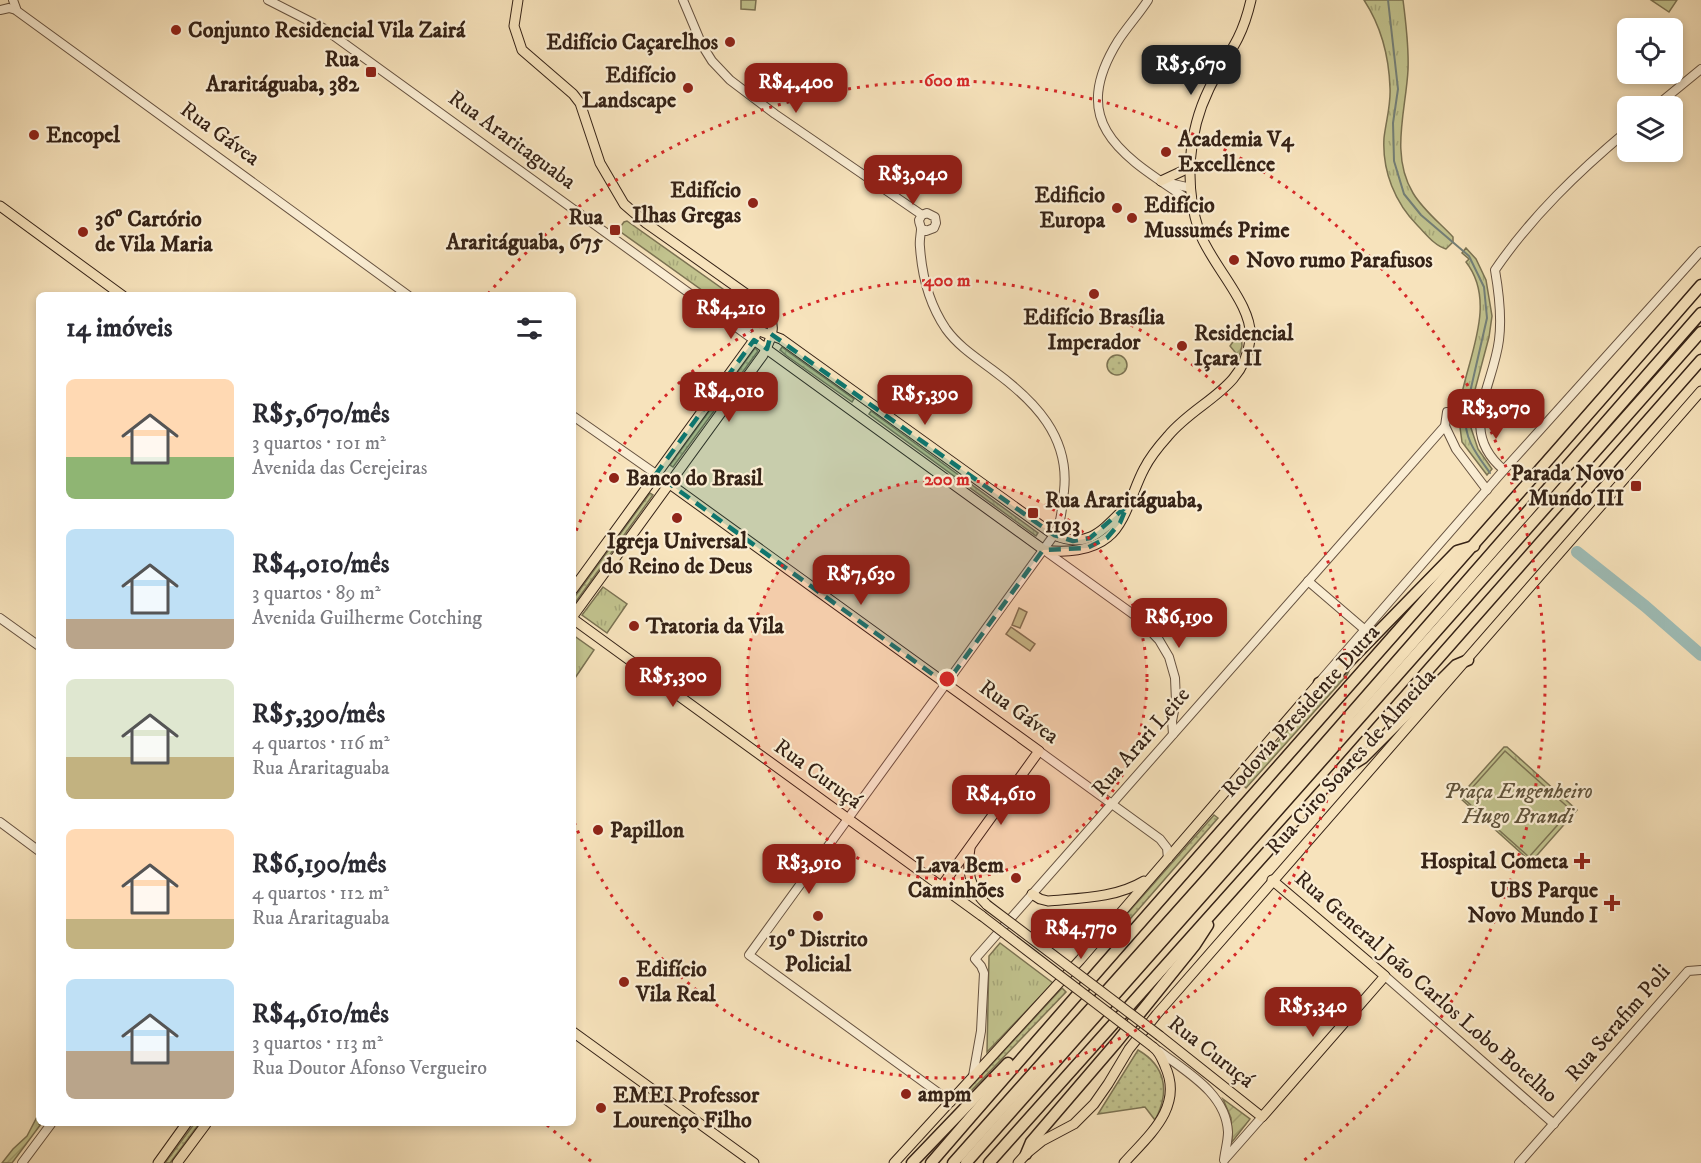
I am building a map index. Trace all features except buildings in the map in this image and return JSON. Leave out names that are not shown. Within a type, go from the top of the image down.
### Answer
[{"type":"highway","name":"Rodovia Presidente Dutra","points":[[931,1163],[1068,1004],[1474,546],[1701,285]]},
{"type":"highway","name":"Rodovia Presidente Dutra","points":[[953,1163],[1230,851],[1701,313]]},
{"type":"highway","points":[[966,1163],[1701,332]]},
{"type":"highway","points":[[989,1163],[1334,777],[1701,360]]},
{"type":"highway","points":[[1319,682],[1338,673],[1457,551],[1474,546]]},
{"type":"highway","points":[[1334,777],[1363,758],[1456,665],[1468,660]]},
{"type":"highway","points":[[1026,1154],[1030,1142],[1116,1043],[1195,945],[1216,908]]},
{"type":"highway","points":[[912,1163],[1058,1010],[1068,1004]]},
{"type":"main road","points":[[518,0],[514,26],[522,50],[573,94],[580,103],[600,163],[624,204],[646,223],[762,305],[770,314],[772,323],[766,349],[576,614]]},
{"type":"main road","points":[[1044,550],[1060,552],[1074,550],[1098,543],[1114,531],[1143,470],[1156,452],[1180,423],[1230,384],[1240,371],[1249,347],[1251,331],[1247,314],[1199,232],[1192,203],[1191,167],[1194,133],[1203,102],[1239,38],[1251,0]]},
{"type":"main road","points":[[1161,181],[1191,167]]},
{"type":"main road","points":[[0,206],[118,292]]},
{"type":"main road","points":[[576,585],[754,340],[758,321],[755,310],[739,290]]},
{"type":"main road","name":"Rua Araritaguaba","points":[[757,330],[771,334],[875,406],[1054,536]]},
{"type":"main road","name":"Rua Araritaguaba","points":[[754,340],[1044,550]]},
{"type":"main road","name":"Rua Ciro Soares de Almeida","points":[[1017,1163],[1050,1136],[1074,1124],[1102,1094],[1121,1060],[1156,1014],[1701,391]]},
{"type":"main road","name":"Rua Gávea","points":[[656,474],[1039,751]]},
{"type":"main road","points":[[1054,536],[1073,541],[1090,538],[1100,533],[1127,506]]},
{"type":"main road","name":"Rua Curuçá","points":[[576,620],[848,820],[982,915],[1155,1048]]},
{"type":"main road","points":[[894,1163],[1073,968],[1319,682]]},
{"type":"main road","points":[[941,887],[1039,751]]},
{"type":"main road","name":"Rua Curuçá","points":[[970,845],[968,865],[972,887],[987,905],[1160,1036],[1262,1117]]},
{"type":"main road","points":[[1032,894],[1048,901],[1105,895],[1130,890],[1154,875]]},
{"type":"main road","name":"Rua General João Carlos Lobo Botelho","points":[[1272,880],[1385,976]]},
{"type":"main road","points":[[1262,1117],[1385,976]]},
{"type":"main road","points":[[576,1034],[754,1163]]},
{"type":"main road","points":[[1124,1163],[1149,1135],[1169,1104],[1170,1079],[1155,1048]]},
{"type":"main road","points":[[158,1163],[185,1126]]},
{"type":"main road","points":[[177,1163],[205,1126]]},
{"type":"street","points":[[13,0],[16,10]]},
{"type":"street","name":"Rua Araritaguaba","points":[[268,0],[323,28],[754,340]]},
{"type":"street","points":[[683,0],[702,45],[712,61],[730,80],[784,121],[922,215]]},
{"type":"street","points":[[1148,0],[1109,58],[1100,85],[1101,123],[1115,144],[1192,203]]},
{"type":"street","points":[[0,10],[9,8],[16,10]]},
{"type":"street","name":"Rua Gávea","points":[[16,10],[404,292]]},
{"type":"street","points":[[1668,96],[1701,69]]},
{"type":"street","points":[[1504,470],[1493,460],[1483,444],[1476,414],[1493,372],[1499,340],[1500,314],[1495,270],[1540,212],[1617,140]]},
{"type":"street","points":[[1161,181],[1191,188]]},
{"type":"street","points":[[921,228],[929,231],[934,228],[936,223],[932,215],[927,213],[922,215],[918,223],[921,228],[923,277],[929,297],[943,324],[971,355],[1023,394],[1044,416],[1054,431],[1065,471],[1061,515],[1054,536],[749,955],[951,1102]]},
{"type":"street","points":[[1319,682],[1504,470],[1701,251]]},
{"type":"street","name":"Rua Araritaguaba","points":[[728,321],[757,330]]},
{"type":"street","points":[[1476,414],[1447,412],[1445,426],[1456,449],[1487,490]]},
{"type":"street","name":"Rua Gávea","points":[[576,418],[656,474]]},
{"type":"street","name":"Rua Arari Leite","points":[[974,1076],[981,1031],[984,973],[975,959],[1445,426]]},
{"type":"street","points":[[1045,529],[1061,515]]},
{"type":"street","name":"Rua Araritaguaba","points":[[1044,550],[1137,617],[1159,640],[1170,657],[1175,678],[1176,701],[1172,721],[1173,734]]},
{"type":"street","points":[[1308,581],[1364,629]]},
{"type":"street","points":[[0,618],[36,644]]},
{"type":"street","points":[[1176,701],[1188,717]]},
{"type":"street","name":"Rua Gávea","points":[[1039,751],[1160,838],[1167,848],[1168,859]]},
{"type":"street","points":[[0,822],[36,848]]},
{"type":"street","name":"Rua Serafim Poli","points":[[1519,1163],[1688,971],[1701,970]]},
{"type":"street","name":"Rua General João Carlos Lobo Botelho","points":[[1385,976],[1554,1124]]},
{"type":"street","name":"Rua Curuçá","points":[[1155,1048],[1205,1087],[1221,1107],[1227,1129],[1223,1162]]},
{"type":"street","points":[[1223,1162],[1262,1117]]},
{"type":"street","points":[[22,1163],[50,1126]]},
{"type":"highlighted area","points":[[771,334],[781,339],[1054,535],[1073,541],[1090,538],[1127,506],[1120,523],[1107,538],[1087,548],[1043,550],[946,684],[656,474],[754,340],[767,349]]},
{"type":"green space","points":[[741,0],[756,0],[755,10],[741,9]]},
{"type":"green space","points":[[1364,0],[1403,0],[1408,61],[1401,132],[1402,163],[1406,178],[1417,199],[1453,237],[1453,242],[1446,249],[1434,243],[1410,217],[1397,197],[1388,174],[1384,138],[1390,94],[1388,65],[1379,31]]},
{"type":"green space","points":[[1651,0],[1677,0],[1669,12]]},
{"type":"green space","points":[[627,221],[737,299],[747,311],[750,319],[745,321],[618,230]]},
{"type":"green space","points":[[1466,248],[1476,259],[1486,280],[1492,316],[1489,337],[1471,405],[1460,403],[1478,331],[1480,295],[1475,278],[1466,262],[1469,259],[1462,253]]},
{"type":"green space","points":[[1241,330],[1242,346],[1239,357],[1230,346]]},
{"type":"green space","points":[[782,347],[854,399],[852,402],[787,356],[780,350]]},
{"type":"green space","points":[[755,348],[758,351],[673,467],[670,465]]},
{"type":"green space","points":[[1117,355],[1124,358],[1127,365],[1124,372],[1117,375],[1110,372],[1107,365],[1110,358]]},
{"type":"green space","points":[[871,411],[1038,533],[1036,536],[869,414]]},
{"type":"green space","points":[[1459,420],[1469,422],[1478,449],[1492,469],[1487,475],[1462,442]]},
{"type":"green space","points":[[650,493],[653,495],[576,602],[576,595]]},
{"type":"green space","points":[[603,587],[627,604],[607,633],[582,615]]},
{"type":"green space","points":[[1019,608],[1027,612],[1020,628],[1012,625]]},
{"type":"green space","points":[[1011,627],[1035,644],[1030,651],[1006,634]]},
{"type":"green space","points":[[576,637],[594,650],[576,677]]},
{"type":"green space","points":[[1350,669],[1347,675],[1246,788],[1241,783],[1297,720]]},
{"type":"green space","name":"Praça Engenheiro Hugo Brandi","points":[[1504,747],[1507,747],[1577,810],[1531,862],[1461,799],[1461,795]]},
{"type":"green space","name":"Praça Engenheiro Hugo Brandi","points":[[1505,751],[1571,810],[1529,857],[1463,798]]},
{"type":"green space","points":[[1214,815],[1218,818],[1124,926],[1104,940]]},
{"type":"green space","points":[[1000,943],[1053,983],[987,1052],[989,956]]},
{"type":"green space","points":[[1062,988],[1066,992],[972,1090],[956,1103]]},
{"type":"green space","points":[[1138,1050],[1155,1064],[1163,1080],[1163,1100],[1155,1120],[1145,1107],[1098,1114]]},
{"type":"green space","points":[[1223,1099],[1250,1119],[1232,1142],[1231,1118]]},
{"type":"green space","points":[[36,1119],[36,1126],[40,1126],[12,1163],[2,1163],[13,1149],[27,1136]]},
{"type":"green space","points":[[193,1126],[198,1126],[170,1163],[165,1163]]},
{"type":"waterway","points":[[1388,0],[1398,89],[1393,123],[1394,161],[1404,194],[1421,215],[1469,256],[1484,287],[1487,318],[1466,410]]},
{"type":"waterway","points":[[1466,416],[1469,439],[1490,473]]},
{"type":"waterway","points":[[1577,552],[1645,606],[1701,655]]},
{"type":"place","name":"Conjunto Residencial Vila Zairá","points":[[176,30]]},
{"type":"place","name":"Edifício Caçarelhos","points":[[730,42]]},
{"type":"place","name":"Rua Araritáguaba, 382","points":[[371,72]]},
{"type":"place","name":"Edifício Landscape","points":[[688,88]]},
{"type":"place","name":"Encopel","points":[[34,135]]},
{"type":"place","name":"Academia V4 Excellence","points":[[1166,152]]},
{"type":"place","name":"Edifício Ilhas Gregas","points":[[753,203]]},
{"type":"place","name":"Edificio Europa","points":[[1117,208]]},
{"type":"place","name":"Edifício Mussumés Prime","points":[[1132,218]]},
{"type":"place","name":"Rua Araritáguaba, 675","points":[[615,230]]},
{"type":"place","name":"36º Cartório de Vila Maria","points":[[83,232]]},
{"type":"place","name":"Novo rumo Parafusos","points":[[1234,260]]},
{"type":"place","name":"Edifício Brasília Imperador","points":[[1094,294]]},
{"type":"place","name":"Residencial Içara II","points":[[1182,346]]},
{"type":"place","name":"Banco do Brasil","points":[[614,478]]},
{"type":"place","name":"Parada Novo Mundo III","points":[[1636,486]]},
{"type":"place","name":"Rua Araritáguaba, 1193","points":[[1033,513]]},
{"type":"place","name":"Igreja Universal do Reino de Deus","points":[[677,518]]},
{"type":"place","name":"Tratoria da Vila","points":[[634,626]]},
{"type":"place","name":"Papillon","points":[[598,830]]},
{"type":"place","name":"Hospital Cometa","points":[[1582,861]]},
{"type":"place","name":"Lava Bem Caminhões","points":[[1016,878]]},
{"type":"place","name":"UBS Parque Novo Mundo I","points":[[1612,903]]},
{"type":"place","name":"19º Distrito Policial","points":[[818,916]]},
{"type":"place","name":"Edifício Vila Real","points":[[624,982]]},
{"type":"place","name":"ampm","points":[[906,1094]]},
{"type":"place","name":"EMEI Professor Lourenço Filho","points":[[601,1108]]}]
